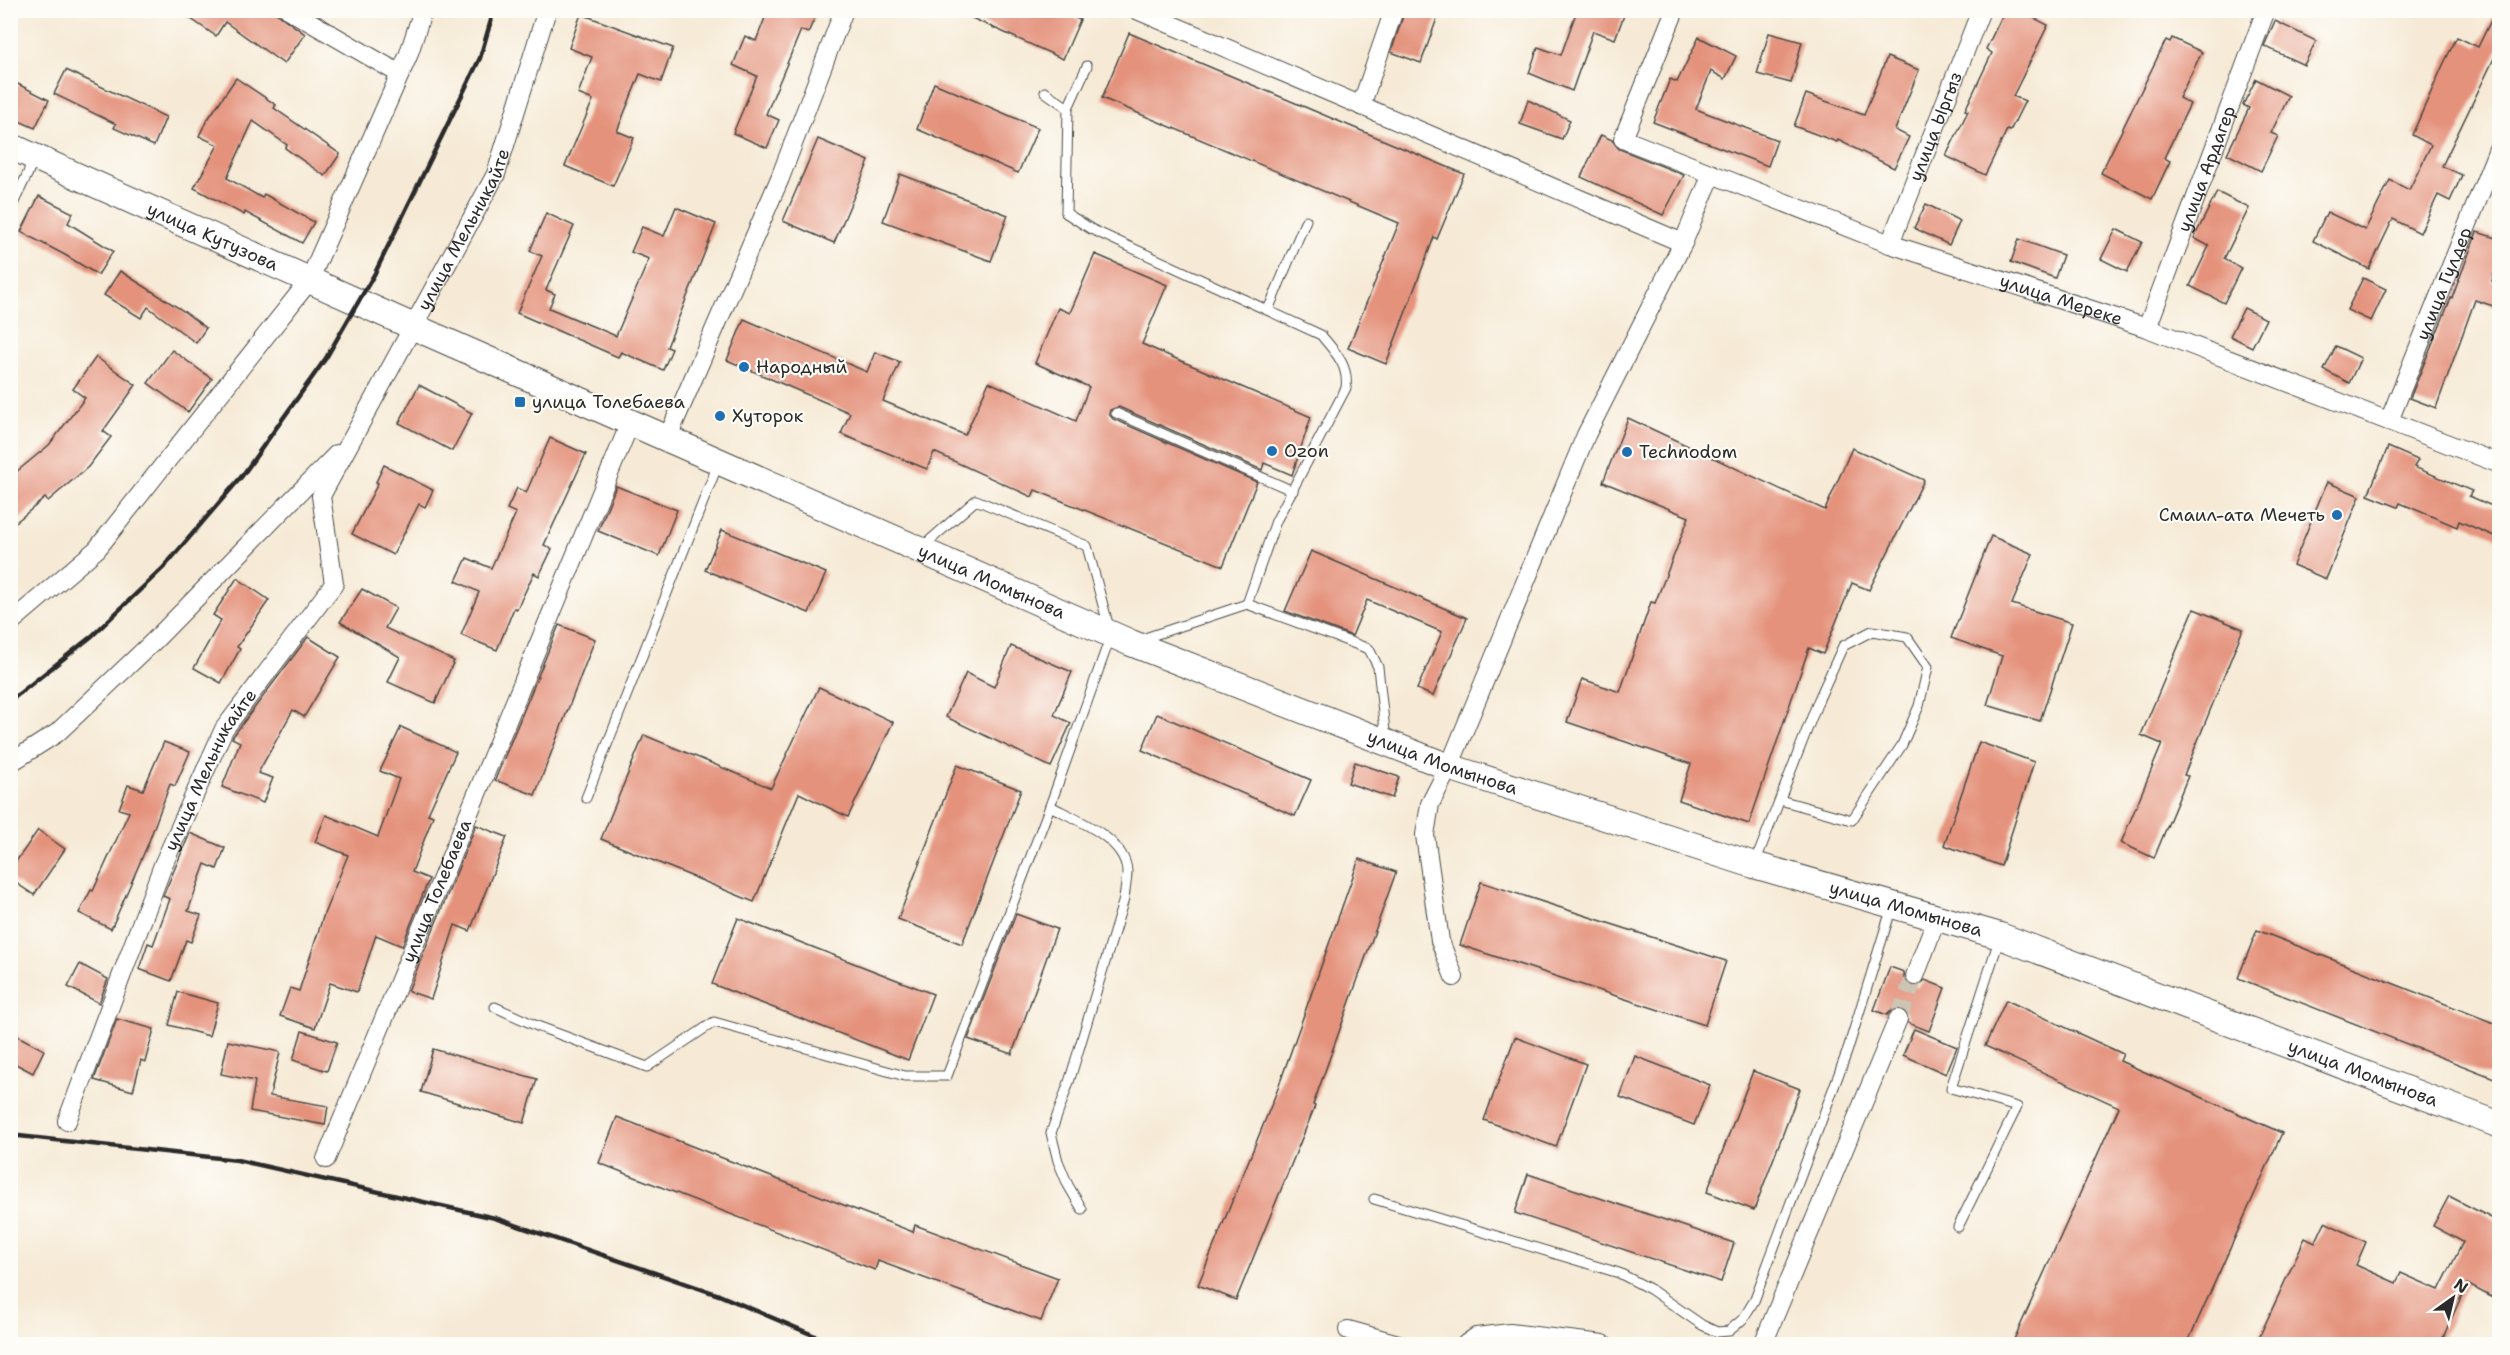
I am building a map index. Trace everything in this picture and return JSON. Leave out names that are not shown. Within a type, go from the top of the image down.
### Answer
[{"type":"main road","name":"улица Кутузова","points":[[22,151],[414,327]]},
{"type":"main road","name":"улица Момынова","points":[[414,327],[1121,639],[1386,743],[1449,767],[1755,865],[2000,936],[2499,1125]]},
{"type":"street","points":[[289,10],[400,74]]},
{"type":"street","points":[[10,623],[97,549],[309,281],[400,74],[423,10]]},
{"type":"street","name":"улица Мельникайте","points":[[67,1121],[163,865],[224,729],[334,584],[321,495],[496,174],[547,10]]},
{"type":"street","points":[[667,440],[780,178],[844,10]]},
{"type":"street","points":[[1137,10],[1683,243]]},
{"type":"street","points":[[1361,106],[1394,10]]},
{"type":"street","name":"улица Мереке","points":[[1675,10],[1623,139],[1890,244],[2147,328],[2499,464]]},
{"type":"street","name":"улица Ыргыз","points":[[1890,244],[1981,10]]},
{"type":"street","name":"улица Ардагер","points":[[2147,328],[2266,10]]},
{"type":"street","name":"улица Гулдер","points":[[2389,422],[2499,144]]},
{"type":"street","points":[[1454,977],[1440,941],[1425,836],[1430,804],[1449,767],[1586,435],[1683,243],[1712,174]]},
{"type":"street","name":"улица Толебаева","points":[[326,1159],[630,423]]},
{"type":"street","name":"улица Мельникайте","points":[[10,763],[57,733],[154,641],[353,438]]},
{"type":"street","points":[[1915,976],[1937,917]]},
{"type":"street","points":[[1763,1344],[1898,1019]]},
{"type":"street","points":[[1348,1330],[1398,1344]]},
{"type":"street","points":[[1466,1344],[1476,1337],[1510,1333],[1603,1344]]},
{"type":"lane","points":[[1087,66],[1068,108],[1066,213],[1091,229],[1321,335],[1340,358],[1348,375],[1346,388],[1276,521],[1247,604]]},
{"type":"lane","points":[[1045,92],[1068,108]]},
{"type":"lane","points":[[10,210],[28,173],[22,151]]},
{"type":"lane","points":[[1268,310],[1306,220]]},
{"type":"lane","points":[[1116,412],[1293,491]]},
{"type":"lane","points":[[586,798],[719,462]]},
{"type":"lane","points":[[495,1007],[537,1026],[647,1067],[714,1022],[905,1076],[947,1076],[1050,806],[1121,639],[1087,546],[976,500],[919,550]]},
{"type":"lane","points":[[1121,639],[1247,604],[1368,649],[1378,667],[1386,743]]},
{"type":"lane","points":[[1755,865],[1780,800],[1819,699],[1843,646],[1872,631],[1907,637],[1928,667],[1919,706],[1902,746],[1852,820],[1780,800]]},
{"type":"lane","points":[[1050,806],[1086,824],[1118,847],[1127,869],[1124,899],[1070,1079],[1051,1133],[1058,1161],[1082,1209]]},
{"type":"lane","points":[[1374,1199],[1619,1272],[1650,1289],[1702,1325],[1717,1332],[1730,1331],[1743,1319],[1754,1301],[1846,1052],[1892,905]]},
{"type":"lane","points":[[1958,1227],[2017,1107],[1950,1088],[2000,936]]},
{"type":"building","points":[[178,10],[272,10],[305,34],[284,64],[225,22],[216,36]]},
{"type":"building","points":[[768,10],[818,10],[808,33],[801,30],[766,114],[779,120],[767,148],[733,133],[757,76],[733,65],[745,36],[756,41]]},
{"type":"building","points":[[954,10],[1058,10],[1080,20],[1063,59]]},
{"type":"building","points":[[1405,10],[1440,10],[1421,63],[1391,52]]},
{"type":"building","points":[[1577,10],[1626,10],[1615,39],[1593,31],[1572,91],[1529,73],[1538,47],[1561,55]]},
{"type":"building","points":[[2005,10],[2018,10],[2048,25],[2013,96],[2025,101],[2010,131],[2007,130],[1985,175],[1946,156],[1992,53],[1986,49]]},
{"type":"building","points":[[2496,10],[2499,10],[2499,48],[2442,166],[2462,175],[2450,201],[2438,195],[2420,233],[2393,219],[2369,269],[2313,241],[2327,212],[2365,230],[2390,180],[2409,190],[2431,145],[2412,135],[2443,65],[2457,37],[2478,47]]},
{"type":"building","points":[[581,14],[673,48],[661,82],[640,74],[617,131],[634,138],[613,186],[565,166],[593,100],[578,94],[592,57],[569,48]]},
{"type":"building","points":[[2275,21],[2316,41],[2304,65],[2264,46]]},
{"type":"building","points":[[1129,33],[1464,174],[1437,239],[1434,237],[1386,364],[1348,348],[1399,223],[1102,98]]},
{"type":"building","points":[[1769,33],[1802,42],[1791,83],[1757,74]]},
{"type":"building","points":[[1699,37],[1736,56],[1725,79],[1711,71],[1696,109],[1777,140],[1768,166],[1653,122],[1670,79],[1677,82]]},
{"type":"building","points":[[2172,38],[2202,52],[2179,98],[2190,104],[2164,158],[2170,161],[2152,199],[2101,173],[2166,40],[2170,42]]},
{"type":"building","points":[[1887,57],[1919,70],[1895,130],[1909,137],[1894,168],[1838,140],[1837,142],[1794,126],[1806,94],[1864,115]]},
{"type":"building","points":[[66,70],[166,117],[154,146],[114,128],[116,124],[54,94]]},
{"type":"building","points":[[236,78],[276,105],[274,108],[340,154],[325,176],[285,148],[287,145],[253,121],[227,178],[262,198],[264,194],[314,222],[302,243],[194,188],[218,145],[199,136]]},
{"type":"building","points":[[2256,79],[2289,96],[2271,133],[2278,136],[2261,171],[2227,154],[2249,108],[2243,105]]},
{"type":"building","points":[[10,80],[49,100],[35,128],[10,117]]},
{"type":"building","points":[[934,83],[1038,128],[1018,173],[917,129]]},
{"type":"building","points":[[1528,100],[1570,120],[1562,139],[1520,124]]},
{"type":"building","points":[[1601,135],[1612,140],[1619,149],[1684,175],[1663,215],[1581,177]]},
{"type":"building","points":[[818,139],[869,161],[834,243],[783,221]]},
{"type":"building","points":[[900,174],[1008,215],[991,261],[883,221]]},
{"type":"building","points":[[2217,192],[2249,208],[2224,259],[2241,268],[2224,303],[2190,286],[2209,246],[2194,238]]},
{"type":"building","points":[[39,196],[73,213],[68,223],[113,251],[98,275],[21,232]]},
{"type":"building","points":[[1926,204],[1960,221],[1949,245],[1914,228]]},
{"type":"building","points":[[676,207],[716,224],[667,347],[672,349],[663,370],[621,352],[618,357],[517,313],[542,256],[530,251],[546,213],[574,226],[546,290],[555,294],[549,308],[616,336],[649,259],[631,252],[642,227],[664,236]]},
{"type":"building","points":[[2116,229],[2142,242],[2127,272],[2101,259]]},
{"type":"building","points":[[2477,232],[2499,239],[2499,258],[2492,281],[2499,284],[2499,308],[2475,300],[2436,408],[2410,398]]},
{"type":"building","points":[[2019,239],[2063,255],[2055,278],[2011,262]]},
{"type":"building","points":[[1095,254],[1167,285],[1142,344],[1311,417],[1292,475],[1264,463],[1262,470],[1119,407],[1110,410],[1109,414],[1113,419],[1257,482],[1223,566],[1035,490],[1032,497],[934,452],[927,469],[841,434],[850,413],[727,360],[744,319],[867,372],[875,352],[900,362],[883,401],[965,435],[989,382],[1076,421],[1089,387],[1035,363],[1058,308],[1070,313]]},
{"type":"building","points":[[120,271],[206,328],[196,343],[148,307],[141,318],[104,295]]},
{"type":"building","points":[[2363,278],[2386,289],[2371,321],[2347,310]]},
{"type":"building","points":[[2244,308],[2266,319],[2252,347],[2230,336]]},
{"type":"building","points":[[2336,346],[2361,358],[2349,383],[2324,370]]},
{"type":"building","points":[[172,350],[212,379],[188,412],[148,383]]},
{"type":"building","points":[[96,357],[136,385],[103,431],[111,437],[88,467],[48,501],[45,498],[10,527],[10,477],[49,445],[85,398],[73,389]]},
{"type":"building","points":[[419,385],[472,413],[452,451],[399,423]]},
{"type":"building","points":[[1628,418],[1825,510],[1852,448],[1924,480],[1869,590],[1852,583],[1823,654],[1809,648],[1749,824],[1679,800],[1691,764],[1567,722],[1582,679],[1620,692],[1651,602],[1655,603],[1689,517],[1603,482]]},
{"type":"building","points":[[550,438],[586,454],[544,545],[552,549],[539,576],[534,573],[517,609],[514,608],[497,650],[461,635],[479,592],[456,581],[467,558],[491,568],[516,513],[507,509],[517,488],[526,493]]},
{"type":"building","points":[[2388,447],[2418,460],[2414,467],[2472,491],[2469,496],[2499,509],[2499,538],[2459,521],[2457,527],[2400,503],[2398,507],[2368,495]]},
{"type":"building","points":[[384,465],[433,490],[425,507],[419,504],[393,555],[352,534],[378,483],[376,482]]},
{"type":"building","points":[[2327,482],[2360,496],[2326,579],[2293,565]]},
{"type":"building","points":[[616,486],[677,510],[659,556],[598,531]]},
{"type":"building","points":[[722,530],[826,573],[809,613],[705,570]]},
{"type":"building","points":[[1991,536],[2033,554],[2012,604],[2072,623],[2040,721],[1987,705],[2002,656],[1951,638]]},
{"type":"building","points":[[1311,551],[1467,618],[1433,696],[1417,689],[1442,632],[1367,600],[1352,636],[1285,611]]},
{"type":"building","points":[[237,578],[269,600],[237,647],[240,649],[221,683],[194,668],[221,620],[213,615]]},
{"type":"building","points":[[362,589],[396,608],[385,628],[454,661],[435,703],[388,682],[400,657],[340,622]]},
{"type":"building","points":[[2194,609],[2243,629],[2184,775],[2188,776],[2154,858],[2121,843],[2162,744],[2141,735]]},
{"type":"building","points":[[559,625],[595,639],[535,795],[495,780]]},
{"type":"building","points":[[308,637],[340,657],[304,717],[293,710],[258,773],[273,778],[263,803],[222,787],[240,742],[232,738]]},
{"type":"building","points":[[1011,646],[1072,672],[1054,715],[1071,723],[1051,767],[946,717],[966,673],[994,687]]},
{"type":"building","points":[[819,687],[893,722],[848,817],[799,793],[754,902],[601,839],[644,735],[771,788]]},
{"type":"building","points":[[1157,714],[1311,780],[1295,816],[1142,750]]},
{"type":"building","points":[[401,727],[456,752],[428,814],[433,816],[412,872],[429,879],[402,946],[376,935],[357,992],[330,983],[315,1028],[280,1016],[290,988],[299,991],[324,914],[348,855],[315,842],[326,815],[378,837],[399,779],[380,771]]},
{"type":"building","points":[[164,742],[190,752],[175,786],[170,784],[148,844],[111,929],[79,913],[91,890],[93,891],[129,812],[119,809],[128,785],[143,790]]},
{"type":"building","points":[[1979,742],[2034,762],[2001,866],[1944,845]]},
{"type":"building","points":[[1355,762],[1399,777],[1392,798],[1348,783]]},
{"type":"building","points":[[957,765],[1021,790],[962,944],[898,919]]},
{"type":"building","points":[[476,825],[507,837],[470,931],[455,925],[431,999],[408,991]]},
{"type":"building","points":[[38,830],[65,849],[34,895],[10,879],[10,870]]},
{"type":"building","points":[[190,833],[225,848],[217,869],[205,864],[188,911],[201,915],[191,942],[186,940],[171,981],[139,969],[148,943],[153,945],[170,899],[163,896]]},
{"type":"building","points":[[1359,859],[1396,872],[1313,1105],[1315,1106],[1236,1300],[1198,1285],[1277,1091]]},
{"type":"building","points":[[1481,882],[1726,961],[1705,1025],[1460,945]]},
{"type":"building","points":[[1016,914],[1057,929],[1012,1054],[968,1039]]},
{"type":"building","points":[[738,918],[933,994],[908,1060],[712,984]]},
{"type":"building","points":[[2257,930],[2499,1025],[2499,1080],[2238,978]]},
{"type":"building","points":[[80,964],[108,979],[99,1003],[68,987]]},
{"type":"building","points":[[1890,967],[1904,972],[1904,978],[1911,986],[1917,987],[1925,980],[1945,988],[1929,1031],[1908,1023],[1907,1013],[1902,1008],[1892,1010],[1887,1015],[1874,1010]]},
{"type":"building","points":[[178,992],[218,1003],[209,1036],[169,1025]]},
{"type":"building","points":[[2006,1000],[2123,1054],[2120,1061],[2282,1133],[2187,1344],[2012,1344],[2119,1107],[1985,1046]]},
{"type":"building","points":[[117,1019],[154,1029],[145,1062],[141,1060],[133,1091],[94,1080]]},
{"type":"building","points":[[1914,1029],[1957,1047],[1946,1074],[1903,1055]]},
{"type":"building","points":[[302,1031],[337,1042],[327,1071],[293,1060]]},
{"type":"building","points":[[10,1032],[44,1050],[33,1073],[10,1061]]},
{"type":"building","points":[[1515,1037],[1586,1064],[1556,1147],[1484,1120]]},
{"type":"building","points":[[228,1041],[280,1052],[270,1096],[328,1106],[325,1125],[250,1111],[255,1081],[221,1074]]},
{"type":"building","points":[[433,1049],[537,1079],[524,1123],[421,1092]]},
{"type":"building","points":[[1635,1056],[1710,1085],[1694,1125],[1620,1097]]},
{"type":"building","points":[[1753,1071],[1800,1089],[1754,1210],[1707,1192]]},
{"type":"building","points":[[617,1117],[913,1232],[915,1225],[1058,1278],[1041,1321],[878,1261],[875,1270],[599,1163]]},
{"type":"building","points":[[1528,1174],[1734,1243],[1721,1282],[1515,1213]]},
{"type":"building","points":[[2449,1196],[2499,1222],[2499,1301],[2467,1284],[2440,1344],[2256,1344],[2305,1238],[2315,1243],[2325,1222],[2366,1242],[2356,1265],[2396,1283],[2401,1273],[2439,1290],[2463,1242],[2433,1226]]},
{"type":"tunnel","points":[[1898,1019],[1915,976]]},
{"type":"railway","points":[[10,701],[92,636],[164,567],[242,476],[326,358],[375,273],[480,58],[494,10]]},
{"type":"railway","points":[[10,1135],[237,1160],[495,1218],[719,1295],[834,1344]]},
{"type":"place","name":"Народный","points":[[744,367]]},
{"type":"place","name":"улица Толебаева","points":[[520,402]]},
{"type":"place","name":"Хуторок","points":[[720,416]]},
{"type":"place","name":"Ozon","points":[[1272,451]]},
{"type":"place","name":"Technodom","points":[[1627,452]]},
{"type":"place","name":"Смаил-ата Мечеть","points":[[2337,515]]}]
